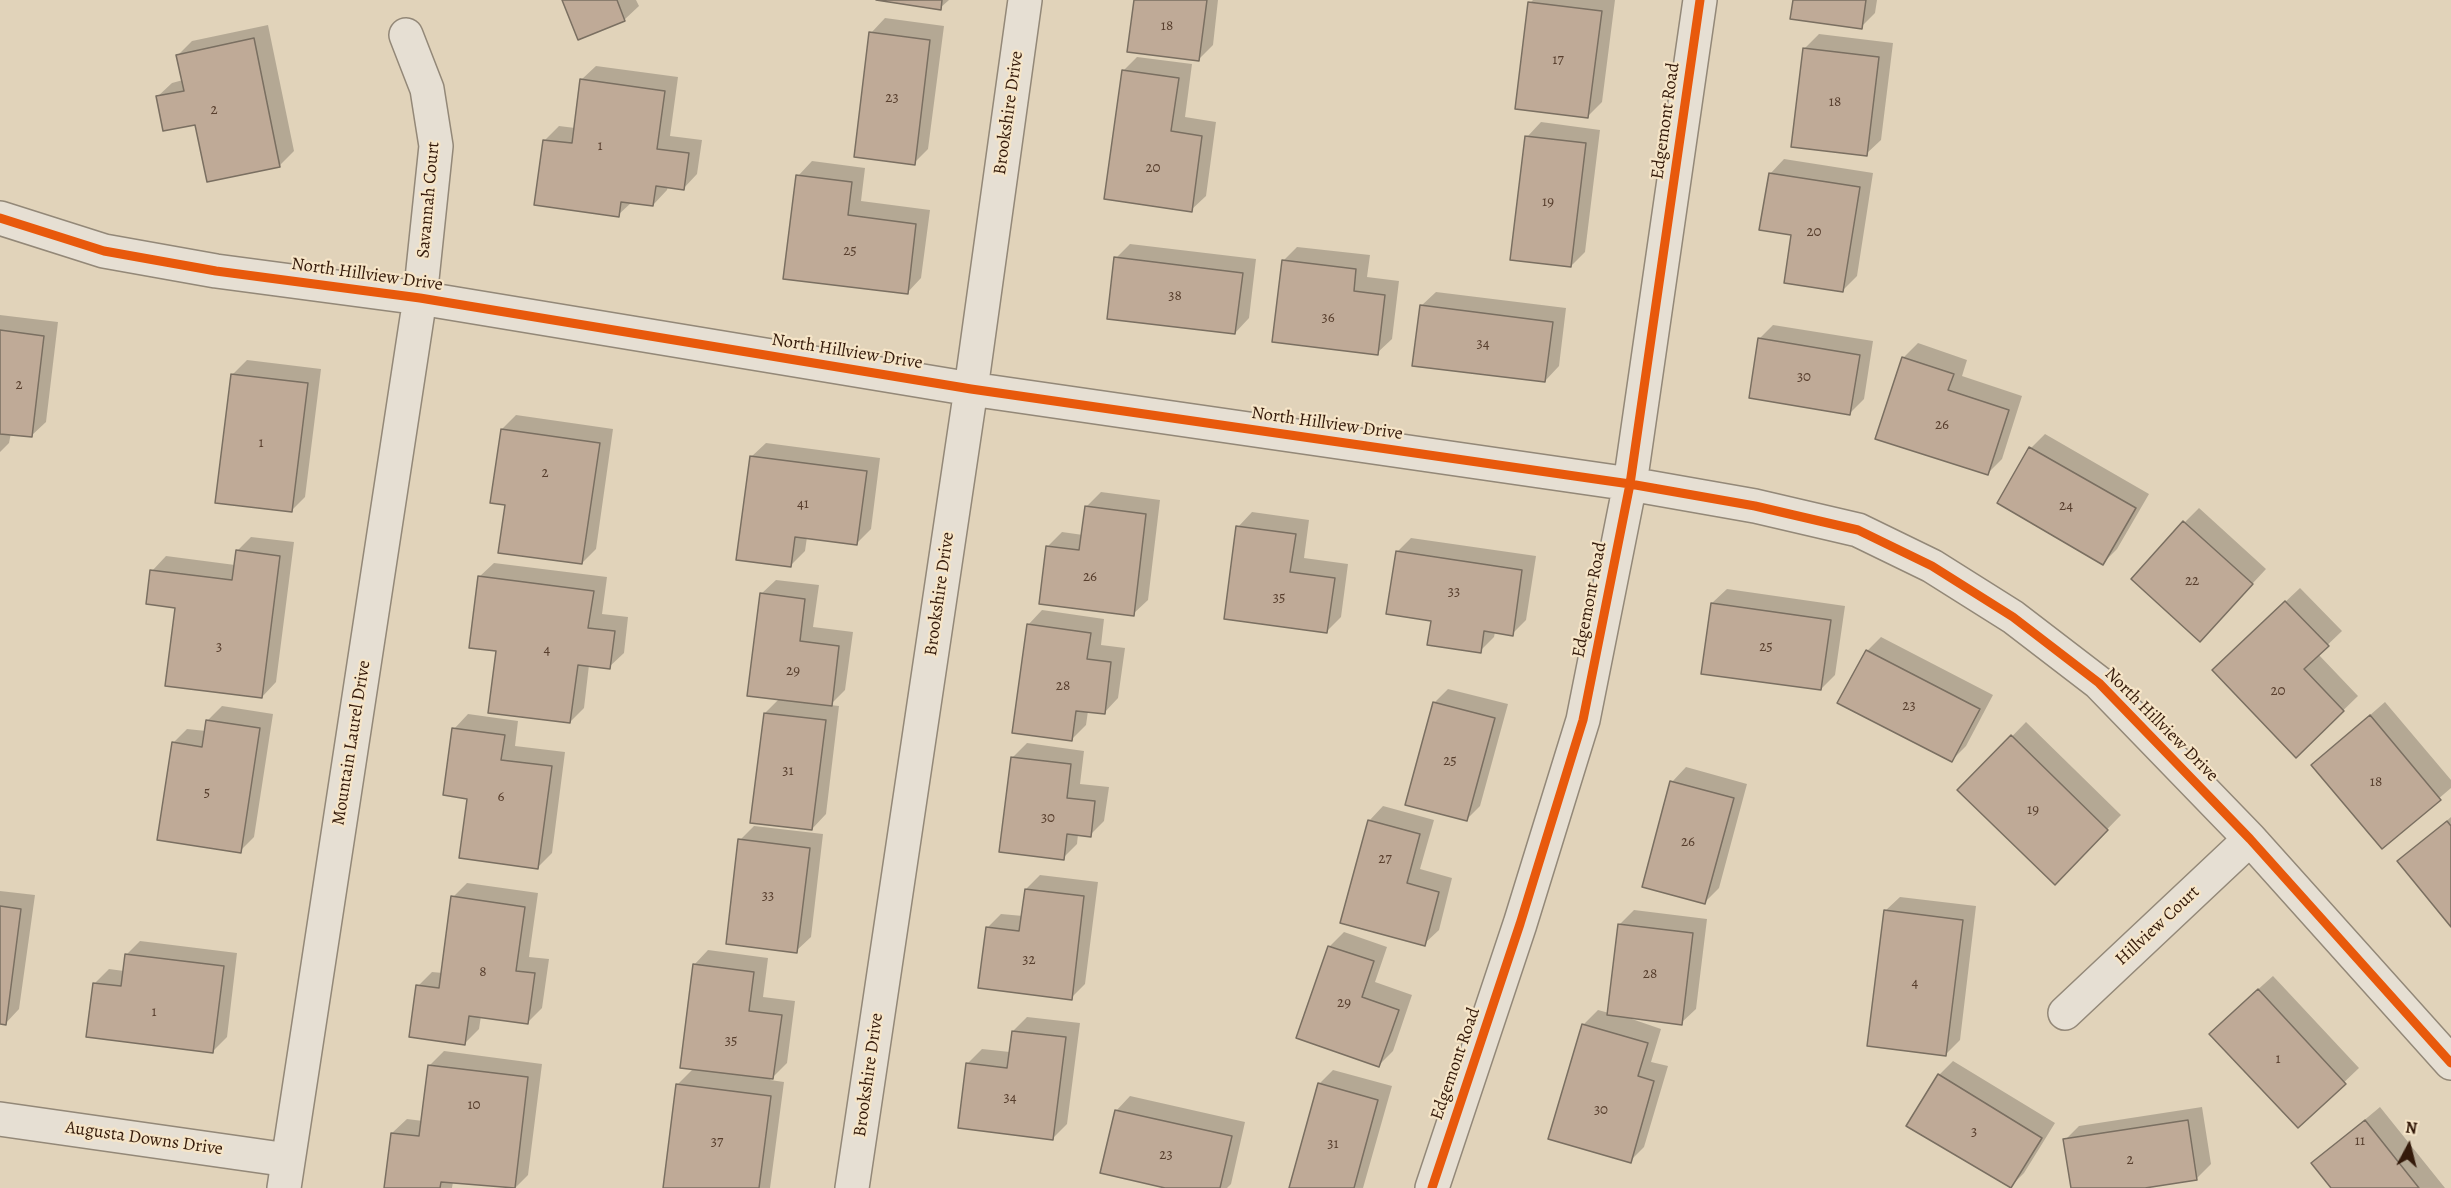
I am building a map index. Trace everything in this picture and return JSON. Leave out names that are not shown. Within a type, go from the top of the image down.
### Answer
[{"type":"street","name":"Brookshire Drive","points":[[852,1188],[971,389],[1025,0]]},
{"type":"street","name":"Edgemont Road","points":[[1432,1188],[1520,924],[1583,720],[1630,484],[1700,0]]},
{"type":"street","name":"Savannah Court","points":[[406,35],[427,89],[436,146],[420,298]]},
{"type":"street","name":"North Hillview Drive","points":[[0,218],[104,251],[216,271],[420,298],[971,389],[1630,484],[1755,506],[1858,530],[1932,566],[2013,617],[2099,684],[2250,839],[2451,1063]]},
{"type":"street","name":"Mountain Laurel Drive","points":[[286,1174],[420,298]]},
{"type":"street","name":"Hillview Court","points":[[2065,1013],[2250,839]]},
{"type":"street","name":"Augusta Downs Drive","points":[[0,1119],[286,1174]]},
{"type":"building","points":[[562,0],[617,0],[625,21],[578,40]]},
{"type":"building","points":[[876,0],[942,0],[941,10]]},
{"type":"building","points":[[1134,0],[1207,0],[1199,61],[1127,52]]},
{"type":"building","points":[[1793,0],[1866,0],[1862,29],[1790,19]]},
{"type":"building","points":[[1528,2],[1602,11],[1588,118],[1515,109]]},
{"type":"building","points":[[869,32],[930,40],[915,165],[854,157]]},
{"type":"building","points":[[254,38],[280,167],[207,182],[195,125],[163,131],[156,96],[184,91],[176,55]]},
{"type":"building","points":[[1803,48],[1879,57],[1867,156],[1791,147]]},
{"type":"building","points":[[1122,70],[1179,78],[1171,131],[1202,136],[1192,212],[1104,199]]},
{"type":"building","points":[[580,79],[665,91],[657,149],[689,153],[684,190],[656,186],[653,206],[621,202],[619,217],[534,205],[543,140],[572,143]]},
{"type":"building","points":[[1525,136],[1586,143],[1571,267],[1510,260]]},
{"type":"building","points":[[1769,173],[1860,187],[1843,292],[1784,283],[1791,235],[1759,230]]},
{"type":"building","points":[[796,175],[852,182],[848,215],[916,224],[908,294],[783,279]]},
{"type":"building","points":[[1114,257],[1243,273],[1235,334],[1107,319]]},
{"type":"building","points":[[1282,260],[1356,269],[1354,291],[1385,295],[1378,355],[1272,342]]},
{"type":"building","points":[[1420,305],[1553,322],[1545,382],[1412,366]]},
{"type":"building","points":[[0,330],[44,336],[32,437],[0,434]]},
{"type":"building","points":[[1758,338],[1860,355],[1850,415],[1749,398]]},
{"type":"building","points":[[1902,357],[1954,374],[1948,390],[2009,410],[1988,475],[1875,439]]},
{"type":"building","points":[[231,374],[308,383],[292,512],[215,503]]},
{"type":"building","points":[[501,429],[600,443],[582,564],[498,553],[505,505],[490,503]]},
{"type":"building","points":[[2029,447],[2136,508],[2103,565],[1997,503]]},
{"type":"building","points":[[750,456],[867,471],[857,545],[795,537],[791,567],[736,560]]},
{"type":"building","points":[[1085,506],[1146,514],[1134,616],[1039,604],[1046,546],[1079,550]]},
{"type":"building","points":[[2183,521],[2253,584],[2200,642],[2131,579]]},
{"type":"building","points":[[1236,526],[1296,534],[1290,572],[1335,578],[1327,633],[1224,619]]},
{"type":"building","points":[[236,550],[280,556],[262,698],[165,686],[175,608],[146,604],[150,570],[232,580]]},
{"type":"building","points":[[1396,551],[1522,570],[1513,636],[1484,631],[1481,653],[1427,645],[1431,621],[1386,614]]},
{"type":"building","points":[[478,576],[594,591],[588,628],[615,631],[610,669],[578,665],[570,723],[488,713],[496,651],[469,648]]},
{"type":"building","points":[[760,593],[805,599],[800,641],[839,646],[832,706],[747,696]]},
{"type":"building","points":[[2285,601],[2329,646],[2304,669],[2344,711],[2296,758],[2212,670]]},
{"type":"building","points":[[1711,603],[1831,620],[1821,690],[1701,674]]},
{"type":"building","points":[[1027,624],[1091,633],[1087,659],[1111,662],[1105,714],[1076,711],[1072,741],[1012,733]]},
{"type":"building","points":[[1866,650],[1980,709],[1952,762],[1837,703]]},
{"type":"building","points":[[1433,702],[1495,718],[1467,821],[1405,805]]},
{"type":"building","points":[[764,713],[826,720],[812,830],[750,823]]},
{"type":"building","points":[[2370,715],[2441,800],[2382,849],[2311,765]]},
{"type":"building","points":[[206,720],[260,728],[241,853],[157,840],[172,742],[202,747]]},
{"type":"building","points":[[452,728],[505,735],[501,760],[552,766],[538,869],[459,858],[467,799],[443,795]]},
{"type":"building","points":[[2011,735],[2108,830],[2055,885],[1957,790]]},
{"type":"building","points":[[1011,757],[1071,764],[1067,798],[1095,801],[1091,837],[1067,834],[1064,860],[999,852]]},
{"type":"building","points":[[1670,781],[1734,798],[1705,904],[1642,887]]},
{"type":"building","points":[[1368,820],[1420,834],[1407,883],[1439,892],[1425,946],[1340,923]]},
{"type":"building","points":[[2447,821],[2451,826],[2451,927],[2397,861]]},
{"type":"building","points":[[738,839],[810,848],[797,953],[726,944]]},
{"type":"building","points":[[1025,889],[1084,896],[1072,1000],[978,988],[986,927],[1019,931]]},
{"type":"building","points":[[451,896],[525,907],[516,971],[535,973],[528,1024],[469,1016],[465,1045],[409,1037],[416,985],[439,988]]},
{"type":"building","points":[[0,906],[21,909],[6,1025],[0,1024]]},
{"type":"building","points":[[1884,910],[1963,920],[1946,1056],[1867,1046]]},
{"type":"building","points":[[1618,924],[1693,933],[1682,1025],[1607,1015]]},
{"type":"building","points":[[1328,946],[1374,961],[1362,997],[1399,1010],[1379,1067],[1296,1038]]},
{"type":"building","points":[[125,954],[224,966],[213,1053],[86,1037],[93,983],[121,986]]},
{"type":"building","points":[[693,964],[754,972],[749,1011],[782,1015],[773,1079],[680,1068]]},
{"type":"building","points":[[2258,989],[2346,1084],[2298,1128],[2209,1034]]},
{"type":"building","points":[[1582,1024],[1648,1043],[1638,1076],[1654,1081],[1631,1163],[1548,1139]]},
{"type":"building","points":[[1012,1031],[1066,1037],[1053,1140],[958,1128],[966,1063],[1007,1068]]},
{"type":"building","points":[[428,1065],[528,1077],[515,1188],[441,1182],[440,1188],[384,1188],[391,1133],[419,1136]]},
{"type":"building","points":[[1938,1074],[2042,1138],[2011,1188],[1906,1126]]},
{"type":"building","points":[[1318,1083],[1378,1100],[1354,1188],[1289,1188]]},
{"type":"building","points":[[676,1084],[771,1096],[759,1188],[663,1188]]},
{"type":"building","points":[[1115,1110],[1232,1136],[1220,1188],[1165,1188],[1100,1173]]},
{"type":"building","points":[[2188,1120],[2197,1180],[2145,1188],[2071,1188],[2063,1139]]},
{"type":"building","points":[[2365,1120],[2419,1188],[2331,1188],[2311,1163]]},
{"type":"cycle path","points":[[1432,1188],[1520,924],[1583,720],[1630,484],[1700,0]]},
{"type":"cycle path","points":[[0,218],[104,251],[216,271],[420,298],[971,389],[1630,484],[1755,506],[1858,530],[1932,566],[2013,617],[2099,683],[2250,839],[2451,1063]]}]
